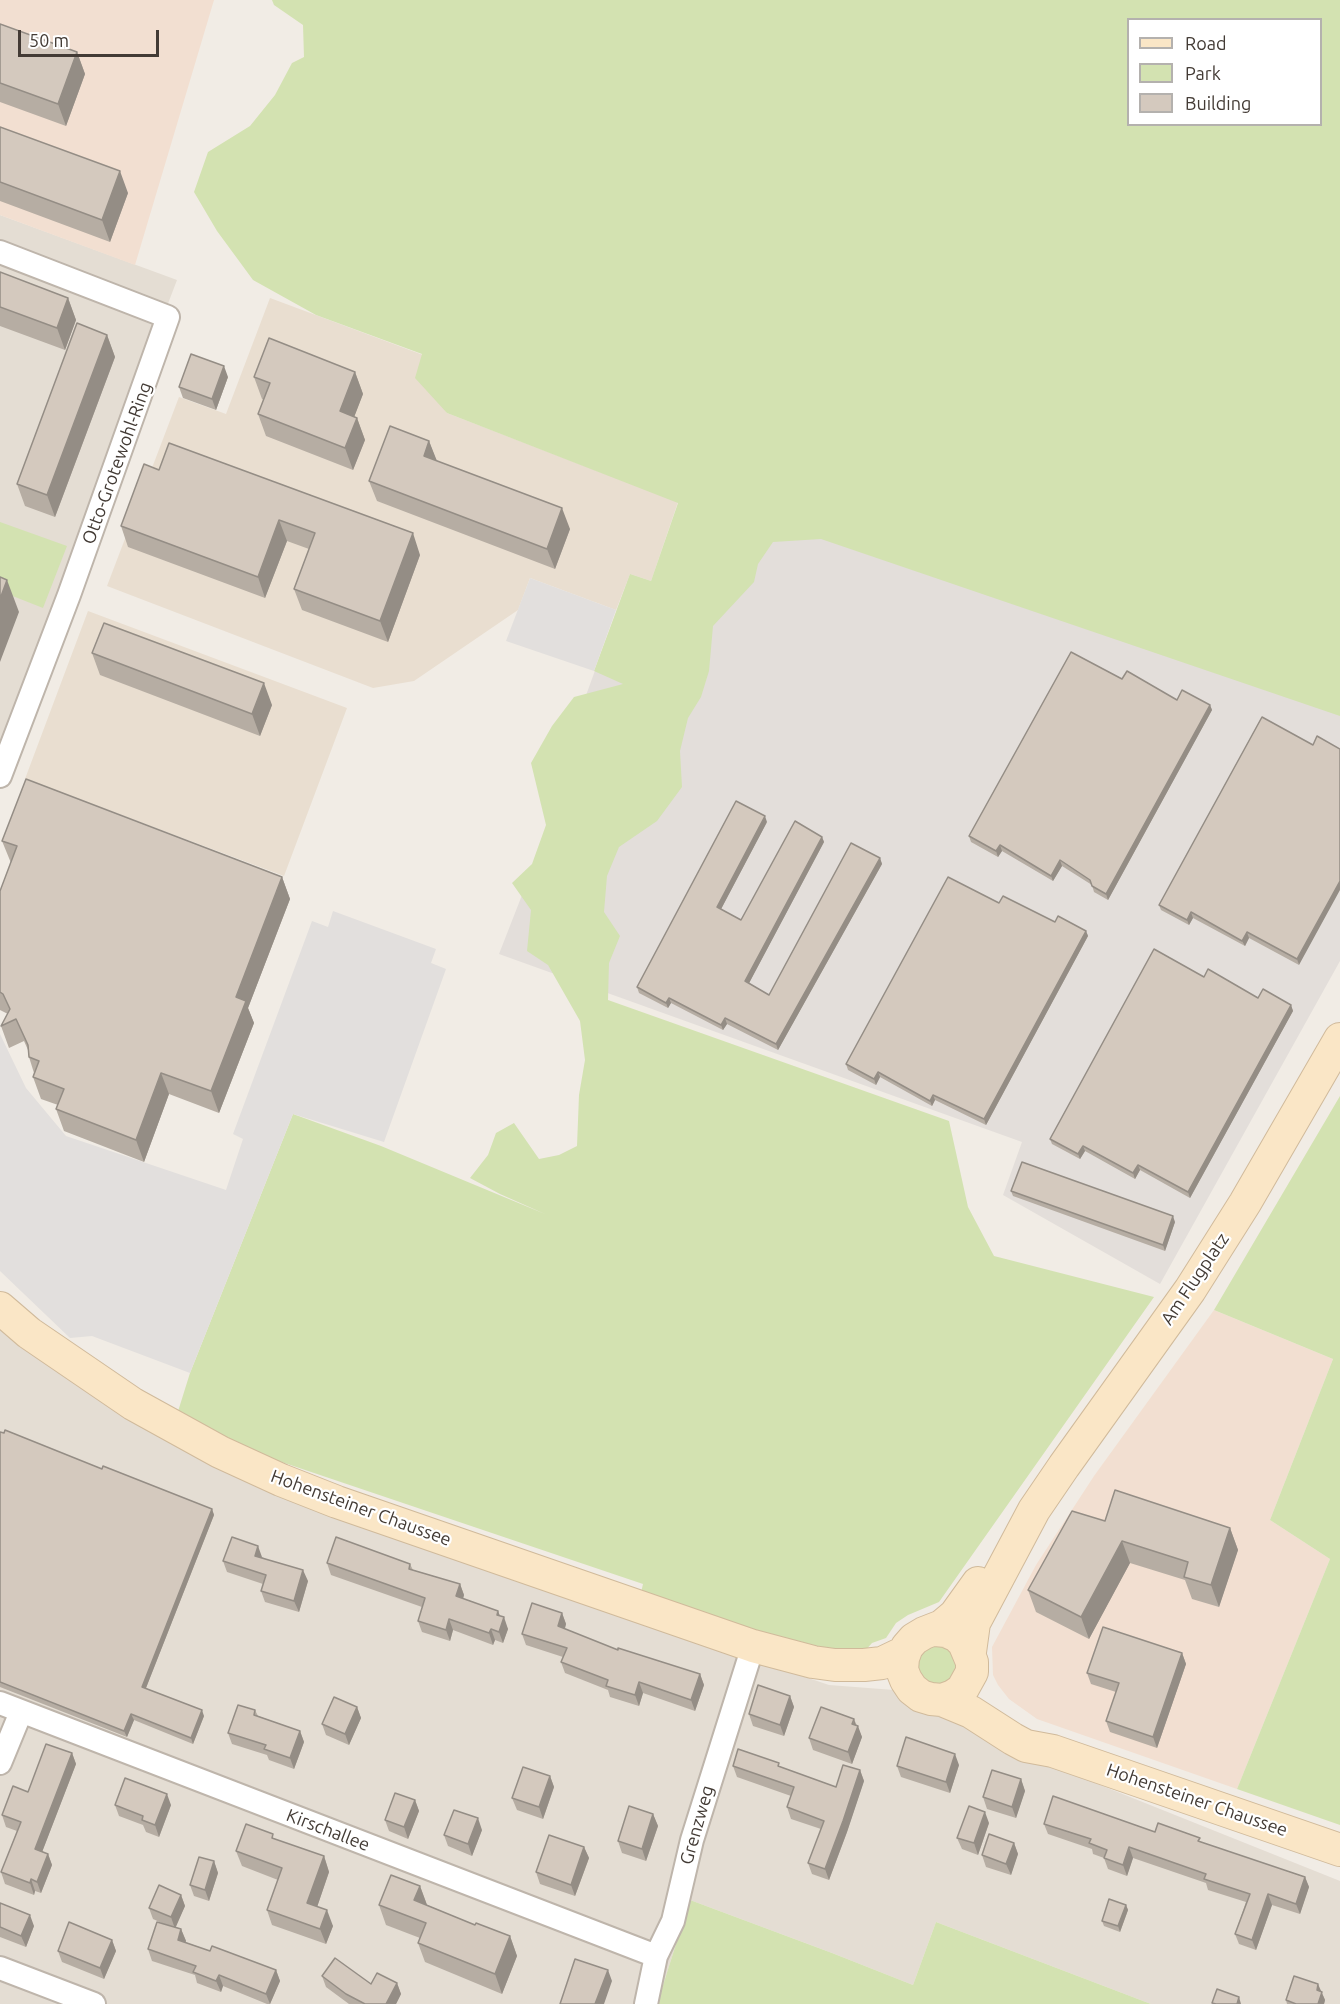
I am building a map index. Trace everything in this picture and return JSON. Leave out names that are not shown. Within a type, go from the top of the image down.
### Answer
[{"type":"main road","name":"Am Flugplatz","points":[[935,1630],[949,1620],[962,1606],[1004,1545],[1034,1510],[1190,1290],[1245,1203],[1340,1039]]},
{"type":"main road","name":"Hohensteiner Chaussee","points":[[0,1308],[29,1333],[133,1404],[220,1452],[337,1502],[753,1646],[813,1662],[835,1665],[882,1663],[905,1652]]},
{"type":"main road","name":"Am Flugplatz","points":[[971,1662],[974,1623],[1034,1510]]},
{"type":"main road","points":[[935,1630],[946,1631],[957,1636],[964,1643],[971,1662],[962,1690],[942,1700],[931,1700],[921,1696],[912,1689],[902,1670],[905,1652],[914,1639],[935,1630]]},
{"type":"main road","name":"Hohensteiner Chaussee","points":[[753,1646],[787,1662],[826,1676],[891,1683],[912,1689]]},
{"type":"main road","name":"Hohensteiner Chaussee","points":[[971,1662],[982,1695],[997,1712],[1053,1751]]},
{"type":"main road","name":"Hohensteiner Chaussee","points":[[942,1700],[971,1712],[1026,1746],[1053,1751],[1340,1850]]},
{"type":"street","name":"Otto-Grotewohl-Ring","points":[[0,252],[168,317],[69,595],[0,776]]},
{"type":"street","name":"Grenzweg","points":[[646,2004],[656,1956],[673,1921],[692,1840],[753,1646]]},
{"type":"street","name":"Kirschallee","points":[[10,1708],[656,1956]]},
{"type":"street","points":[[0,1763],[10,1708]]},
{"type":"street","points":[[0,1968],[93,2004]]},
{"type":"shaded area","points":[[0,0],[214,0],[135,265],[0,215]]},
{"type":"shaded area","points":[[0,215],[177,280],[0,744]]},
{"type":"shaded area","points":[[270,298],[423,355],[447,413],[678,502],[651,581],[630,574],[616,610],[530,578],[518,610],[414,681],[373,688],[107,586],[179,397],[226,414]]},
{"type":"shaded area","points":[[701,473],[1340,712],[1340,961],[1160,1284],[1003,1195],[1022,1142],[499,954],[556,808],[547,803],[630,574],[658,584]]},
{"type":"shaded area","points":[[530,578],[616,610],[594,671],[506,641]]},
{"type":"shaded area","points":[[88,611],[347,708],[284,876],[25,779]]},
{"type":"shaded area","points":[[333,911],[436,949],[431,963],[446,969],[384,1142],[293,1114],[190,1373],[92,1336],[70,1338],[0,1271],[0,1034],[26,1088],[66,1136],[226,1190],[243,1139],[233,1134],[312,921],[328,927]]},
{"type":"shaded area","points":[[1214,1310],[1333,1359],[1270,1520],[1330,1559],[1237,1789],[1037,1719],[1009,1699],[993,1675],[992,1647],[1036,1565],[1094,1476]]},
{"type":"shaded area","points":[[0,1323],[401,1541],[829,1685],[894,1690],[953,1711],[1040,1761],[1340,1881],[1340,2004],[1151,2004],[936,1922],[913,1985],[690,1900],[657,2004],[0,2004]]},
{"type":"green space","points":[[272,0],[1340,0],[1340,716],[821,539],[773,542],[758,564],[754,582],[713,626],[709,671],[701,697],[688,718],[680,751],[682,787],[657,821],[619,847],[607,876],[604,912],[620,936],[609,963],[608,1000],[949,1121],[968,1207],[994,1256],[1154,1297],[939,1602],[908,1615],[896,1623],[886,1638],[872,1643],[864,1652],[835,1660],[640,1597],[643,1584],[240,1448],[175,1421],[190,1373],[293,1114],[381,1146],[545,1214],[470,1178],[488,1155],[496,1133],[514,1123],[539,1159],[559,1155],[577,1146],[579,1095],[585,1060],[580,1021],[548,965],[527,951],[531,910],[512,883],[532,864],[546,825],[531,763],[552,726],[574,697],[623,684],[594,671],[630,574],[651,581],[678,503],[447,413],[415,378],[422,354],[316,315],[253,280],[217,231],[194,192],[208,152],[250,126],[275,95],[292,63],[304,57],[303,25],[274,5]]},
{"type":"green space","points":[[0,522],[67,546],[43,608],[0,591]]},
{"type":"green space","points":[[1340,1096],[1340,1825],[1237,1789],[1330,1559],[1270,1520],[1333,1359],[1214,1310]]},
{"type":"green space","points":[[937,1644],[950,1648],[958,1660],[957,1674],[941,1687],[921,1681],[915,1660],[918,1653]]},
{"type":"green space","points":[[690,1900],[913,1985],[936,1922],[1151,2004],[657,2004]]},
{"type":"building","points":[[0,24],[77,52],[58,104],[0,83]]},
{"type":"building","points":[[0,127],[120,171],[102,220],[0,182]]},
{"type":"building","points":[[0,272],[68,298],[57,328],[0,307]]},
{"type":"building","points":[[77,323],[107,335],[47,495],[17,484]]},
{"type":"building","points":[[269,338],[355,372],[340,411],[357,418],[345,448],[258,414],[270,383],[254,377]]},
{"type":"building","points":[[191,354],[224,366],[212,399],[179,387]]},
{"type":"building","points":[[390,426],[429,441],[424,456],[562,508],[547,549],[369,481]]},
{"type":"building","points":[[169,443],[413,533],[380,621],[294,589],[315,533],[279,520],[258,577],[121,526],[144,464],[159,470]]},
{"type":"building","points":[[0,577],[7,580],[0,599]]},
{"type":"building","points":[[104,623],[264,683],[252,714],[92,653]]},
{"type":"building","points":[[1071,652],[1122,679],[1127,671],[1177,700],[1182,690],[1210,705],[1106,894],[1092,886],[1090,880],[1060,860],[1051,876],[1000,845],[996,851],[969,836]]},
{"type":"building","points":[[1262,717],[1313,745],[1317,736],[1340,749],[1340,881],[1297,959],[1247,932],[1242,941],[1191,912],[1187,920],[1159,905]]},
{"type":"building","points":[[26,779],[282,877],[236,997],[246,1001],[211,1091],[161,1073],[136,1140],[56,1109],[64,1089],[33,1077],[39,1061],[29,1057],[28,1045],[16,1019],[1,1026],[10,1009],[0,992],[0,891],[17,846],[2,841]]},
{"type":"building","points":[[736,801],[765,816],[717,907],[741,920],[795,821],[822,837],[745,981],[769,995],[851,843],[880,858],[776,1044],[725,1018],[721,1025],[669,998],[666,1003],[637,987]]},
{"type":"building","points":[[948,877],[999,903],[1003,896],[1055,922],[1058,916],[1086,931],[984,1119],[933,1095],[930,1101],[878,1072],[874,1079],[846,1064]]},
{"type":"building","points":[[1154,949],[1204,977],[1208,969],[1258,998],[1263,989],[1291,1005],[1188,1192],[1138,1165],[1133,1173],[1083,1146],[1078,1154],[1050,1139]]},
{"type":"building","points":[[1022,1162],[1173,1216],[1163,1245],[1011,1191]]},
{"type":"building","points":[[5,1430],[102,1469],[103,1466],[212,1509],[142,1687],[202,1710],[191,1738],[131,1714],[124,1731],[0,1682],[0,1432],[4,1433]]},
{"type":"building","points":[[1115,1490],[1230,1528],[1211,1585],[1184,1577],[1188,1562],[1122,1541],[1081,1617],[1028,1590],[1072,1511],[1105,1521]]},
{"type":"building","points":[[232,1537],[258,1546],[255,1556],[303,1570],[294,1601],[261,1591],[266,1575],[223,1561]]},
{"type":"building","points":[[336,1537],[410,1564],[409,1569],[460,1584],[456,1596],[498,1611],[497,1615],[504,1617],[499,1632],[491,1629],[489,1633],[449,1619],[446,1630],[418,1621],[425,1598],[327,1563]]},
{"type":"building","points":[[532,1603],[562,1613],[558,1626],[618,1650],[618,1648],[700,1674],[691,1700],[639,1682],[635,1695],[606,1686],[608,1680],[561,1662],[567,1648],[522,1634]]},
{"type":"building","points":[[1103,1627],[1182,1653],[1153,1737],[1106,1721],[1119,1683],[1087,1673]]},
{"type":"building","points":[[758,1685],[790,1696],[780,1725],[749,1714]]},
{"type":"building","points":[[334,1697],[357,1707],[345,1734],[322,1724]]},
{"type":"building","points":[[238,1705],[255,1710],[254,1715],[300,1731],[290,1758],[264,1749],[266,1745],[228,1733]]},
{"type":"building","points":[[821,1707],[854,1719],[852,1724],[858,1726],[848,1752],[809,1738]]},
{"type":"building","points":[[906,1737],[955,1754],[946,1782],[897,1766]]},
{"type":"building","points":[[46,1744],[72,1753],[35,1849],[48,1854],[37,1882],[31,1879],[30,1883],[1,1872],[21,1822],[2,1815],[13,1786],[28,1792]]},
{"type":"building","points":[[738,1749],[836,1787],[843,1765],[860,1770],[825,1869],[808,1863],[824,1821],[787,1807],[794,1787],[733,1766]]},
{"type":"building","points":[[523,1767],[550,1776],[539,1807],[512,1798]]},
{"type":"building","points":[[992,1770],[1021,1779],[1012,1807],[983,1797]]},
{"type":"building","points":[[125,1778],[167,1794],[155,1825],[142,1820],[143,1816],[115,1805]]},
{"type":"building","points":[[395,1793],[415,1800],[404,1827],[385,1820]]},
{"type":"building","points":[[1053,1796],[1155,1832],[1158,1823],[1200,1838],[1198,1841],[1305,1877],[1296,1904],[1268,1894],[1252,1940],[1235,1934],[1250,1894],[1204,1879],[1206,1874],[1129,1847],[1123,1865],[1104,1858],[1107,1850],[1089,1843],[1091,1839],[1044,1824]]},
{"type":"building","points":[[629,1806],[653,1814],[642,1849],[618,1841]]},
{"type":"building","points":[[969,1806],[985,1812],[974,1843],[957,1838]]},
{"type":"building","points":[[454,1810],[478,1818],[468,1844],[444,1835]]},
{"type":"building","points":[[246,1824],[273,1834],[272,1838],[324,1856],[307,1903],[327,1910],[320,1929],[267,1910],[282,1868],[236,1851]]},
{"type":"building","points":[[989,1834],[1014,1843],[1006,1864],[982,1855]]},
{"type":"building","points":[[549,1835],[584,1847],[571,1885],[536,1872]]},
{"type":"building","points":[[199,1857],[214,1861],[205,1890],[190,1885]]},
{"type":"building","points":[[391,1875],[420,1886],[414,1900],[475,1925],[476,1923],[510,1936],[495,1974],[418,1943],[426,1923],[379,1905]]},
{"type":"building","points":[[159,1885],[181,1895],[171,1917],[149,1908]]},
{"type":"building","points":[[1109,1899],[1126,1905],[1118,1926],[1102,1921]]},
{"type":"building","points":[[0,1903],[30,1915],[21,1936],[0,1927]]},
{"type":"building","points":[[69,1922],[112,1940],[100,1968],[58,1951]]},
{"type":"building","points":[[157,1922],[181,1929],[178,1940],[210,1951],[212,1946],[276,1970],[266,1994],[219,1975],[216,1981],[193,1972],[196,1966],[148,1949]]},
{"type":"building","points":[[335,1958],[371,1984],[377,1973],[397,1983],[386,2004],[365,2004],[346,1994],[322,1976]]},
{"type":"building","points":[[575,1959],[608,1970],[595,2004],[560,2004]]},
{"type":"building","points":[[1294,1976],[1318,1984],[1317,1990],[1322,1992],[1318,2004],[1296,2004],[1286,2000]]},
{"type":"building","points":[[1217,1989],[1239,1997],[1237,2004],[1212,2003]]}]
